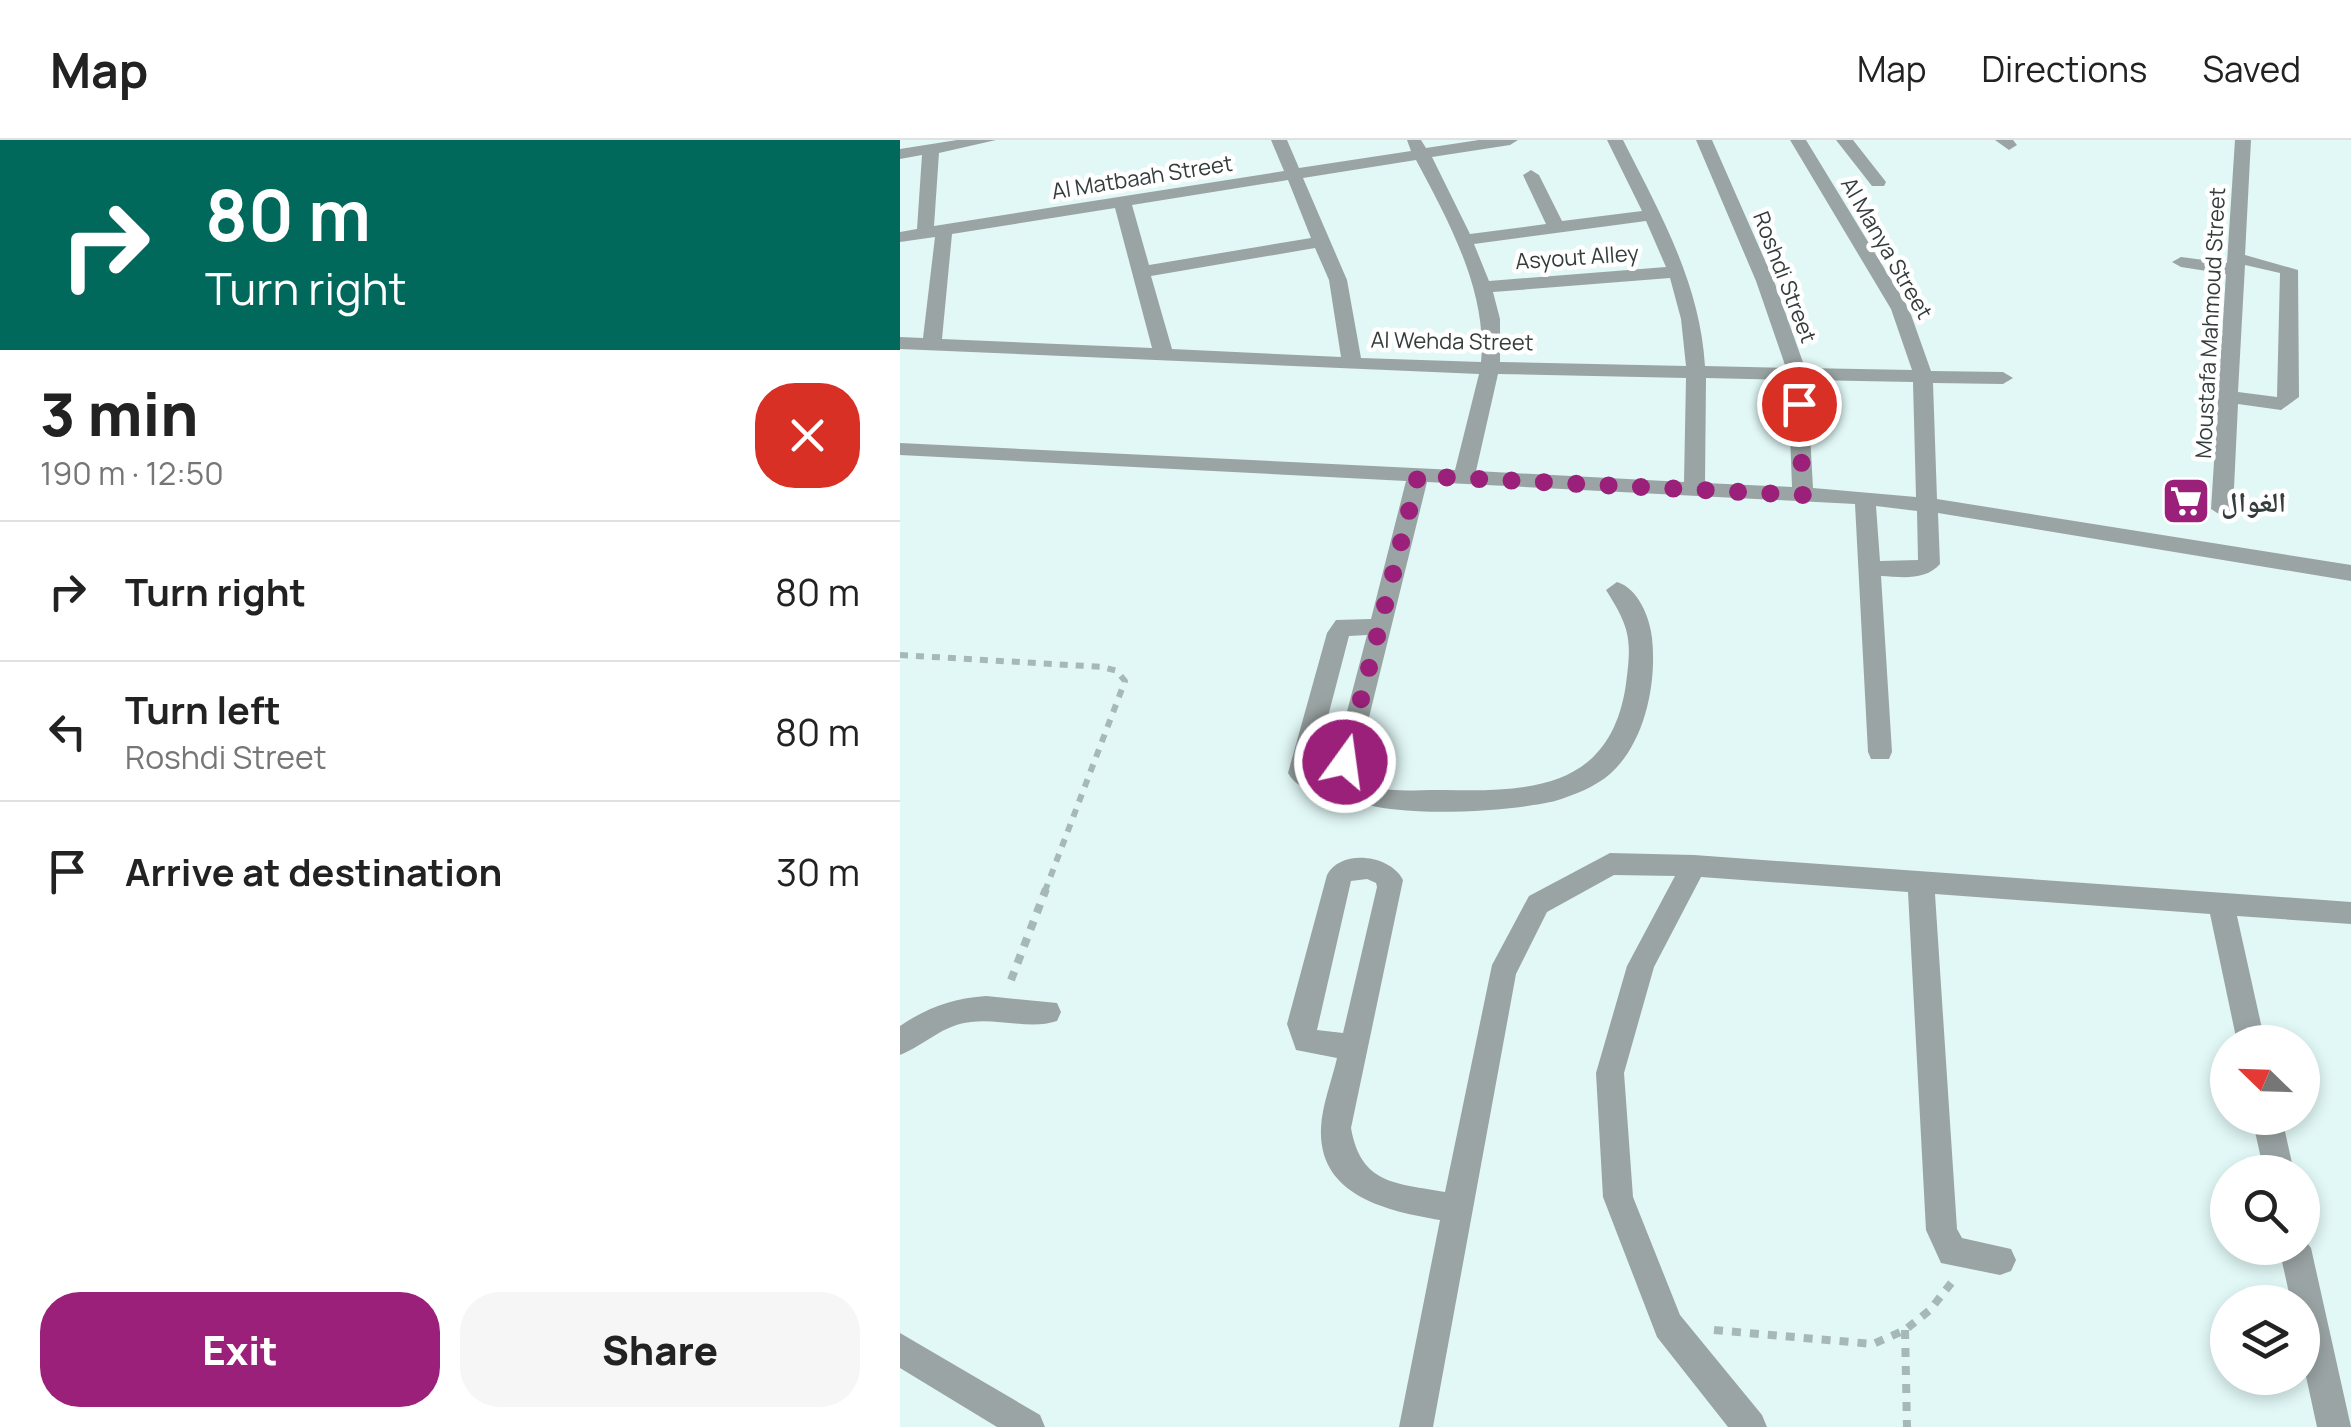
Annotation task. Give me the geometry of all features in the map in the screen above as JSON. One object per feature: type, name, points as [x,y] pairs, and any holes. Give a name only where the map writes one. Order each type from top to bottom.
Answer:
[{"type":"street","points":[[900,154],[988,140]]},
{"type":"street","points":[[1279,140],[1338,280],[1352,364]]},
{"type":"street","name":"Al Matbaah Street","points":[[900,238],[1296,176],[1417,147],[1510,140]]},
{"type":"street","points":[[1615,140],[1676,272],[1690,318],[1696,371],[1694,490]]},
{"type":"street","name":"Roshdi Street","points":[[1704,140],[1765,282],[1797,373],[1803,495]]},
{"type":"street","name":"Al Manya Street","points":[[1798,140],[1900,309],[1924,376],[1930,564],[1914,570],[1870,568]]},
{"type":"street","points":[[1844,140],[1878,182]]},
{"type":"street","name":"Moustafa Mahmoud Street","points":[[2222,509],[2243,140]]},
{"type":"street","points":[[1417,147],[1483,287],[1491,320],[1488,367],[1464,478]]},
{"type":"street","points":[[930,150],[935,232],[932,344]]},
{"type":"street","points":[[1531,175],[1556,227]]},
{"type":"street","points":[[1123,204],[1164,356]]},
{"type":"street","points":[[1461,240],[1651,214]]},
{"type":"street","points":[[1141,272],[1324,241]]},
{"type":"street","points":[[2181,262],[2289,270],[2289,397],[2281,404],[2229,397]]},
{"type":"street","name":"Asyout Alley","points":[[1483,287],[1676,272]]},
{"type":"street","name":"Al Wehda Street","points":[[900,343],[1352,364],[2002,378]]},
{"type":"street","points":[[900,449],[1865,498],[1926,504],[2351,573]]},
{"type":"street","points":[[1418,476],[1345,762],[1345,778],[1360,793],[1372,797],[1489,802],[1528,800],[1565,788],[1596,770],[1619,747],[1632,720],[1644,647],[1638,616],[1617,590]]},
{"type":"street","points":[[1865,498],[1880,752]]},
{"type":"street","points":[[1345,778],[1309,780],[1300,773],[1338,633],[1350,626],[1379,628]]},
{"type":"street","points":[[1416,1427],[1502,972],[1538,904],[1610,864],[1694,866],[2351,913]]},
{"type":"street","points":[[1694,866],[1641,966],[1610,1073],[1618,1197],[1668,1326],[1750,1427]]},
{"type":"street","points":[[1354,1046],[1306,1040],[1301,1024],[1340,875],[1357,868],[1380,870],[1390,880],[1390,887],[1336,1128],[1338,1154],[1352,1178],[1376,1192],[1455,1208]]},
{"type":"street","points":[[1921,882],[1942,1230],[1952,1252],[2000,1260]]},
{"type":"street","points":[[2221,904],[2247,1025]]},
{"type":"street","points":[[900,1042],[934,1018],[954,1010],[1047,1012]]},
{"type":"street","points":[[2300,1265],[2334,1427]]},
{"type":"street","points":[[900,1349],[1028,1427]]},
{"type":"path","points":[[900,655],[1103,666],[1118,671],[1125,681],[999,1009]]},
{"type":"path","points":[[1668,1326],[1873,1344],[1905,1330],[1930,1310],[1950,1285],[1964,1257]]},
{"type":"path","points":[[1905,1330],[1907,1427]]},
{"type":"place","name":"الغوال","points":[[2186,501]]},
{"type":"route","points":[[1345,762],[1418,476],[1803,495],[1799,404]]}]
